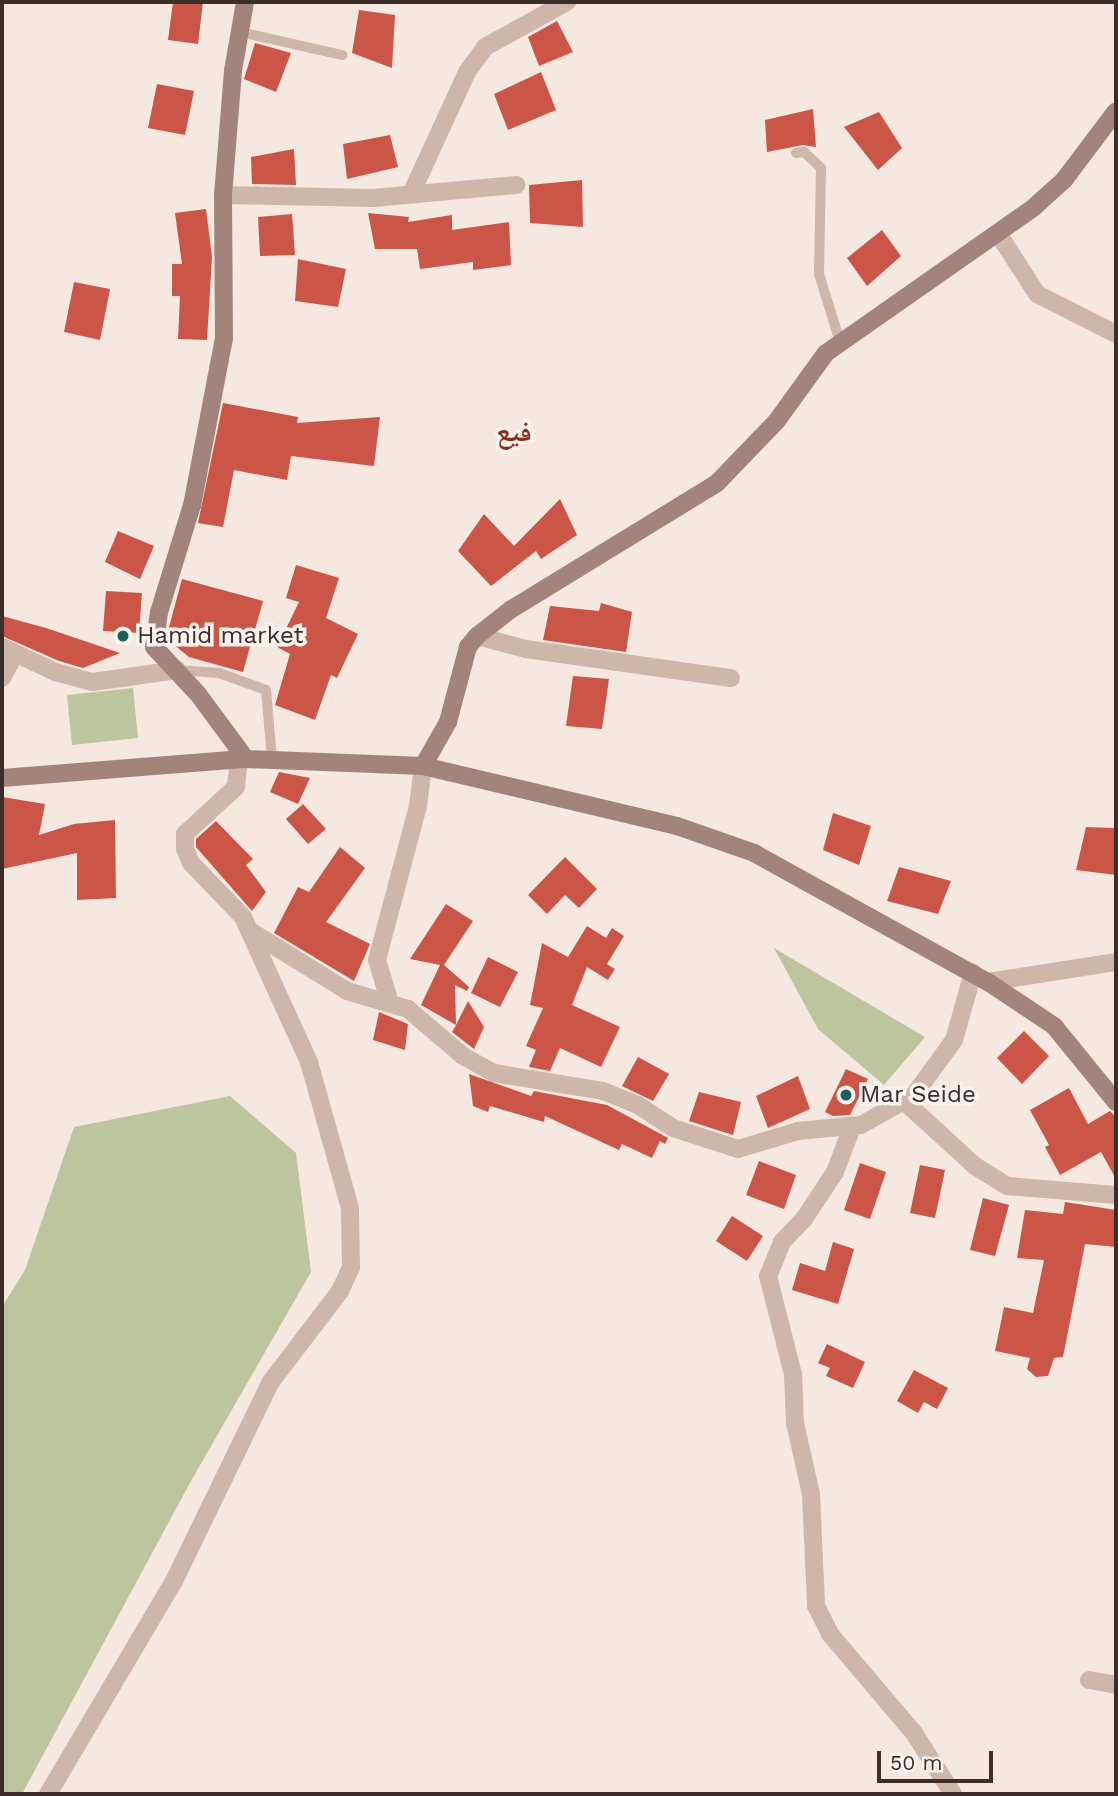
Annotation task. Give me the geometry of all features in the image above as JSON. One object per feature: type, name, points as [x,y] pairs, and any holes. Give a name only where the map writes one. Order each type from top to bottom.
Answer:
[{"type":"street","points":[[48,1794],[174,1581],[270,1383],[340,1291],[351,1267],[350,1208],[309,1062],[243,917],[191,863],[184,842],[194,823],[236,787],[242,759],[177,670],[154,647],[159,612],[192,505],[223,338],[223,195],[245,2]]},
{"type":"street","points":[[411,194],[467,72],[485,47],[567,2]]},
{"type":"street","points":[[390,1003],[377,960],[418,806],[424,766],[448,722],[468,647],[477,636],[510,610],[717,483],[776,422],[812,368],[841,342],[999,235],[1064,180],[1116,111]]},
{"type":"street","points":[[223,195],[411,194],[516,185]]},
{"type":"street","points":[[999,235],[1037,294],[1116,334]]},
{"type":"street","points":[[477,636],[526,649],[731,678]]},
{"type":"street","points":[[2,678],[8,651],[93,682],[177,670]]},
{"type":"street","points":[[2,778],[242,759],[424,766],[723,839],[981,977],[1055,1026],[1116,1102]]},
{"type":"street","points":[[250,931],[347,990],[415,1013],[463,1056],[494,1073],[603,1091],[710,1143],[750,1149],[798,1131],[852,1127],[905,1102],[935,1072],[954,1040],[981,977]]},
{"type":"street","points":[[981,977],[1116,962]]},
{"type":"street","points":[[905,1102],[934,1132],[1007,1186],[1116,1195]]},
{"type":"street","points":[[852,1127],[835,1172],[777,1250],[768,1276],[793,1374],[795,1423],[811,1494],[816,1606],[830,1634],[914,1733],[953,1794]]},
{"type":"street","points":[[1089,1680],[1116,1685]]},
{"type":"lane","points":[[240,32],[342,55]]},
{"type":"lane","points":[[796,153],[804,152],[821,168],[819,274],[841,342]]},
{"type":"lane","points":[[177,670],[219,673],[266,690],[272,759]]},
{"type":"green space","points":[[133,688],[138,738],[72,745],[67,695]]},
{"type":"green space","points":[[774,948],[925,1037],[884,1085],[818,1029]]},
{"type":"green space","points":[[230,1096],[296,1153],[311,1272],[191,1481],[22,1794],[2,1794],[2,1307],[25,1270],[74,1127]]},
{"type":"building","points":[[173,2],[203,2],[198,44],[168,40]]},
{"type":"building","points":[[359,10],[395,15],[392,68],[352,53]]},
{"type":"building","points":[[557,21],[573,52],[539,66],[528,37]]},
{"type":"building","points":[[255,43],[291,53],[276,92],[244,79]]},
{"type":"building","points":[[541,72],[556,110],[508,130],[494,94]]},
{"type":"building","points":[[157,84],[194,91],[185,135],[148,128]]},
{"type":"building","points":[[813,109],[816,147],[803,145],[767,152],[765,120]]},
{"type":"building","points":[[879,112],[902,148],[878,170],[844,127]]},
{"type":"building","points":[[390,135],[398,167],[347,179],[343,144]]},
{"type":"building","points":[[294,149],[296,185],[252,184],[251,157]]},
{"type":"building","points":[[582,180],[583,227],[530,223],[529,185]]},
{"type":"building","points":[[206,209],[212,257],[207,340],[178,339],[180,296],[172,296],[172,264],[182,264],[175,213]]},
{"type":"building","points":[[368,213],[409,217],[408,222],[452,215],[452,230],[509,222],[511,265],[473,270],[473,262],[420,269],[417,249],[375,249]]},
{"type":"building","points":[[292,214],[295,255],[260,256],[258,217]]},
{"type":"building","points":[[882,230],[901,256],[867,286],[847,258]]},
{"type":"building","points":[[298,259],[346,269],[338,307],[295,301]]},
{"type":"building","points":[[74,282],[110,289],[100,340],[64,332]]},
{"type":"building","points":[[223,403],[298,417],[297,423],[380,417],[374,466],[291,456],[287,480],[234,470],[223,527],[198,523]]},
{"type":"building","points":[[560,499],[577,535],[541,559],[536,551],[491,586],[458,551],[484,514],[514,546]]},
{"type":"building","points":[[118,531],[154,546],[140,579],[105,562]]},
{"type":"building","points":[[296,565],[339,578],[326,618],[358,634],[337,678],[331,675],[315,720],[275,705],[290,654],[277,647],[299,602],[286,598]]},
{"type":"building","points":[[182,579],[263,601],[243,672],[189,657],[173,644],[168,631]]},
{"type":"building","points":[[106,591],[142,593],[139,633],[103,631]]},
{"type":"building","points":[[601,603],[632,612],[626,652],[543,640],[550,606],[599,611]]},
{"type":"building","points":[[2,616],[120,653],[83,668],[59,661],[2,636]]},
{"type":"building","points":[[573,676],[609,679],[602,729],[566,726]]},
{"type":"building","points":[[279,772],[310,778],[298,804],[270,792]]},
{"type":"building","points":[[2,797],[45,804],[39,835],[74,824],[115,820],[116,898],[77,900],[77,853],[2,869]]},
{"type":"building","points":[[303,804],[326,829],[308,844],[286,819]]},
{"type":"building","points":[[833,813],[871,826],[859,865],[823,850]]},
{"type":"building","points":[[216,821],[253,859],[246,865],[266,892],[252,911],[196,847],[196,839]]},
{"type":"building","points":[[1086,827],[1116,828],[1116,875],[1076,870]]},
{"type":"building","points":[[340,847],[365,868],[326,922],[370,944],[354,981],[274,933],[298,887],[309,892]]},
{"type":"building","points":[[565,857],[597,889],[579,908],[565,895],[547,914],[528,895]]},
{"type":"building","points":[[899,867],[951,881],[938,914],[887,901]]},
{"type":"building","points":[[446,904],[473,921],[444,965],[469,987],[467,991],[455,985],[456,1025],[421,1005],[440,965],[410,959]]},
{"type":"building","points":[[587,926],[606,938],[612,928],[624,936],[607,964],[615,969],[608,980],[587,967],[572,1005],[620,1027],[601,1067],[560,1048],[550,1071],[529,1067],[536,1050],[526,1046],[543,1008],[530,1005],[542,943],[568,957]]},
{"type":"building","points":[[488,957],[518,972],[500,1007],[471,993]]},
{"type":"building","points":[[468,1001],[484,1027],[474,1049],[452,1032]]},
{"type":"building","points":[[379,1012],[408,1024],[405,1050],[373,1040]]},
{"type":"building","points":[[1024,1031],[1049,1056],[1022,1084],[997,1058]]},
{"type":"building","points":[[638,1057],[669,1074],[653,1101],[622,1086]]},
{"type":"building","name":"Mar Seide","points":[[846,1069],[868,1079],[850,1115],[833,1116],[825,1112]]},
{"type":"building","points":[[469,1074],[531,1096],[534,1091],[607,1105],[668,1138],[665,1144],[660,1141],[652,1158],[622,1144],[619,1150],[545,1116],[544,1122],[490,1106],[488,1112],[473,1106]]},
{"type":"building","points":[[798,1076],[810,1109],[768,1128],[756,1096]]},
{"type":"building","points":[[1069,1088],[1088,1124],[1110,1111],[1116,1117],[1116,1179],[1101,1152],[1060,1175],[1045,1147],[1049,1145],[1030,1110]]},
{"type":"building","points":[[699,1092],[741,1102],[733,1135],[689,1121]]},
{"type":"building","points":[[759,1161],[796,1175],[784,1209],[746,1195]]},
{"type":"building","points":[[860,1163],[886,1172],[870,1219],[844,1210]]},
{"type":"building","points":[[920,1165],[945,1170],[935,1218],[910,1213]]},
{"type":"building","points":[[983,1198],[1009,1205],[995,1256],[970,1250]]},
{"type":"building","points":[[1065,1202],[1116,1210],[1116,1247],[1085,1244],[1063,1357],[1054,1358],[1048,1376],[1036,1377],[1027,1369],[1030,1358],[995,1351],[1004,1307],[1033,1313],[1044,1260],[1017,1258],[1025,1210],[1063,1214]]},
{"type":"building","points":[[732,1216],[763,1236],[747,1261],[716,1241]]},
{"type":"building","points":[[833,1242],[854,1249],[838,1304],[792,1290],[800,1263],[825,1271]]},
{"type":"building","points":[[827,1344],[865,1362],[853,1388],[826,1376],[830,1368],[818,1363]]},
{"type":"building","points":[[914,1370],[948,1388],[937,1409],[924,1402],[918,1413],[897,1401]]},
{"type":"place","name":"Hamid market","points":[[123,636]]},
{"type":"place","name":"Mar Seide","points":[[846,1095]]},
{"type":"district","name":"فيع","points":[[514,432]]}]
